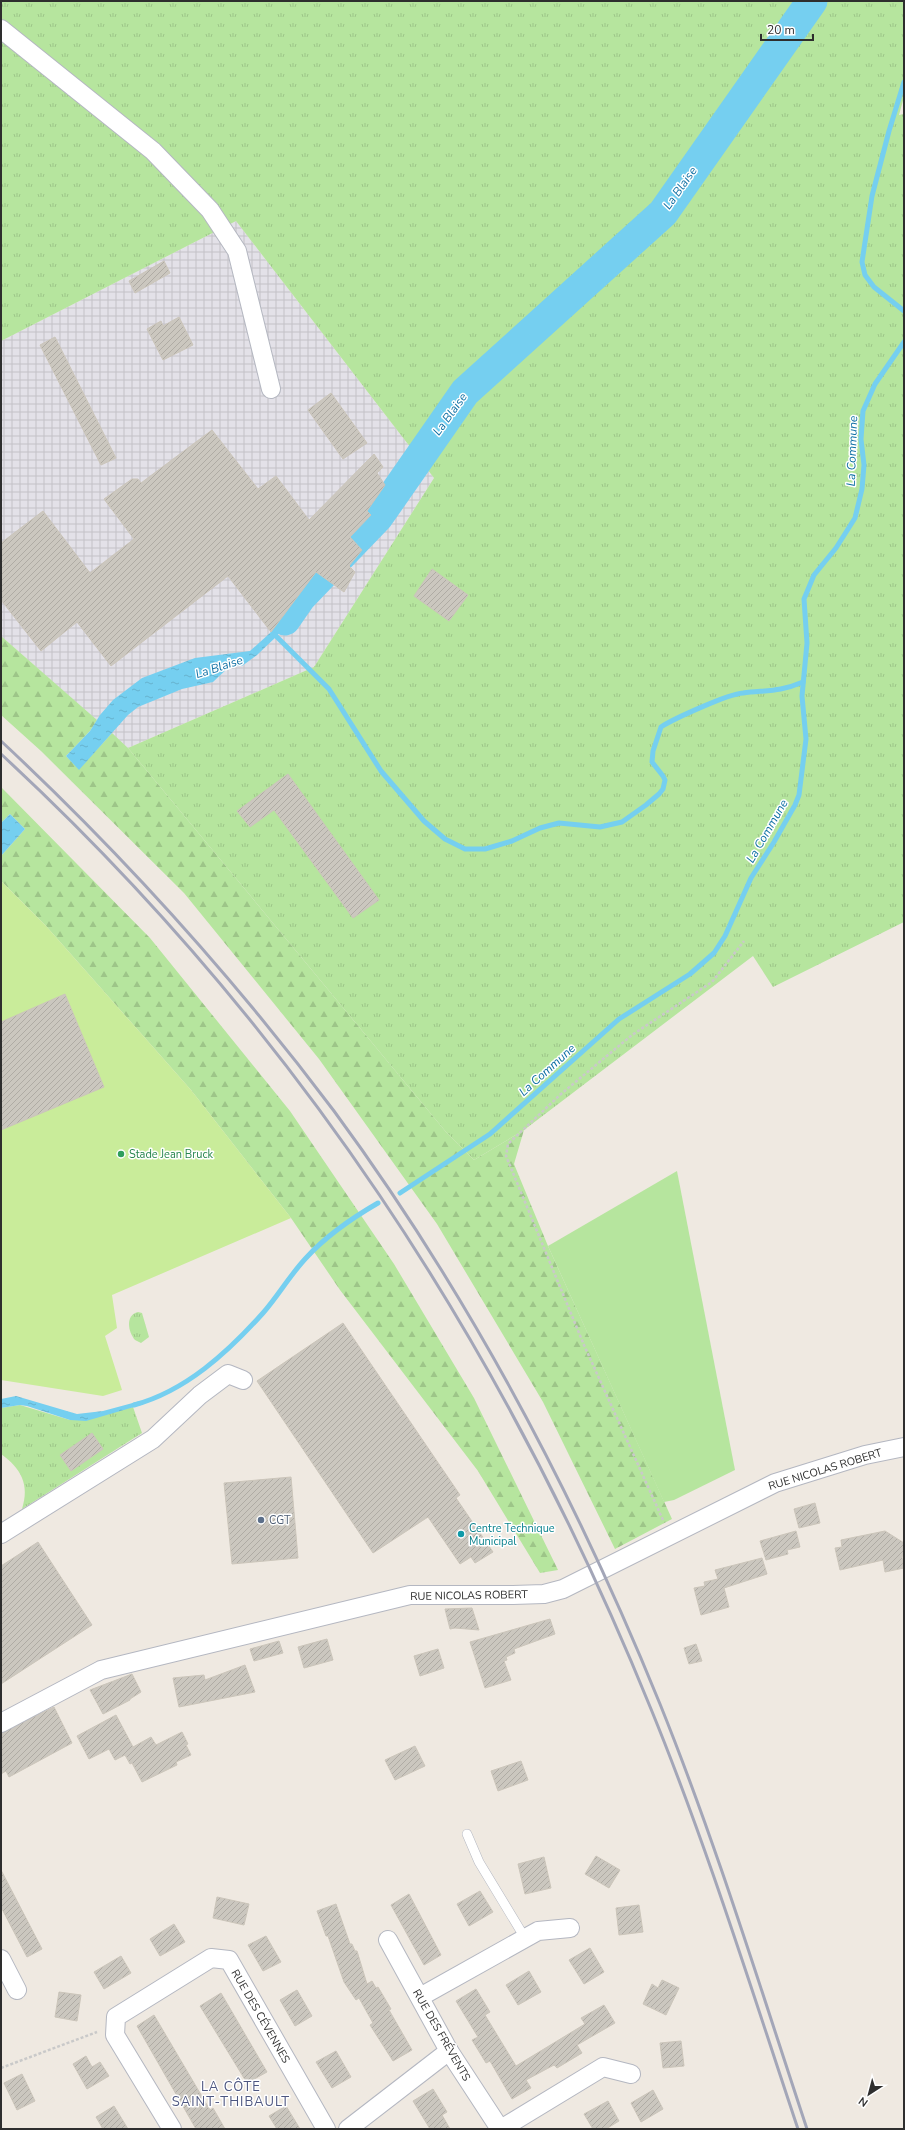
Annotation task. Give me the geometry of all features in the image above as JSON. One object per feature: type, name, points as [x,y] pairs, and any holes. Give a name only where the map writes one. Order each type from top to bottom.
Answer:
[{"type":"street","points":[[1,29],[152,151],[210,210],[237,250],[271,389]]},
{"type":"street","points":[[1,1534],[153,1439],[200,1395],[228,1374],[243,1380]]},
{"type":"street","name":"RUE NICOLAS ROBERT","points":[[1,1723],[101,1670],[410,1595],[513,1595],[544,1594],[556,1591],[624,1560],[670,1535],[775,1483],[865,1455],[904,1447]]},
{"type":"street","points":[[420,1997],[538,1931],[570,1928]]},
{"type":"street","name":"RUE DES FRÉVENTS","points":[[388,1940],[449,2051],[500,2129]]},
{"type":"street","name":"RUE DES CÉVENNES","points":[[115,2035],[116,2017],[211,1958],[229,1960],[326,2129]]},
{"type":"street","points":[[1,1959],[17,1990]]},
{"type":"street","points":[[115,2035],[172,2129]]},
{"type":"street","points":[[348,2129],[449,2051]]},
{"type":"street","points":[[500,2129],[603,2067],[631,2074]]},
{"type":"lane","points":[[467,1834],[479,1862],[525,1938]]},
{"type":"path","points":[[670,1535],[581,1337],[506,1156],[508,1144],[561,1094],[632,1035],[712,982],[744,941]]},
{"type":"path","points":[[1,2068],[100,2031],[115,2035]]},
{"type":"shaded area","points":[[236,221],[434,478],[314,667],[128,748],[1,636],[1,341]]},
{"type":"green space","points":[[1,1],[904,1],[904,97],[899,115],[904,114],[904,922],[773,987],[753,956],[524,1130],[474,1160],[446,1132],[128,748],[314,667],[434,478],[236,221],[1,341]]},
{"type":"green space","points":[[1,636],[97,720],[90,731],[66,756],[79,769],[112,733],[128,748],[446,1132],[474,1160],[524,1130],[514,1164],[548,1246],[672,1519],[615,1549],[543,1402],[437,1224],[319,1059],[184,893],[41,751],[1,715]]},
{"type":"green space","points":[[1,787],[150,938],[290,1111],[394,1264],[474,1398],[558,1570],[540,1573],[478,1471],[340,1290],[291,1218],[191,1090],[46,926],[1,881],[1,856],[25,829],[10,814],[1,823]]},
{"type":"green space","name":"Stade Jean Bruck","points":[[1,881],[46,926],[191,1090],[291,1218],[112,1295],[117,1328],[105,1336],[122,1390],[103,1396],[1,1380]]},
{"type":"green space","points":[[677,1171],[735,1470],[674,1500],[664,1502],[548,1246]]},
{"type":"green space","points":[[138,1312],[142,1313],[149,1337],[141,1343],[135,1340],[129,1328],[129,1320]]},
{"type":"green space","points":[[20,1405],[70,1420],[133,1407],[142,1433],[22,1509],[25,1492],[22,1478],[14,1465],[1,1454],[1,1408]]},
{"type":"water","points":[[310,580],[312,588],[277,636],[257,655],[242,666],[230,666],[213,682],[182,689],[138,707],[128,715],[79,770],[66,756],[90,731],[100,715],[113,700],[142,678],[195,658],[250,651],[270,633]]},
{"type":"water","points":[[10,814],[25,829],[1,856],[1,823]]},
{"type":"water","points":[[16,1396],[77,1414],[103,1411],[140,1401],[141,1405],[86,1421],[70,1420],[27,1406],[20,1405],[1,1408],[1,1399]]},
{"type":"building","points":[[164,261],[170,273],[135,293],[129,281]]},
{"type":"building","points":[[179,317],[193,345],[163,360],[147,329],[161,321],[163,326]]},
{"type":"building","points":[[55,337],[116,458],[101,465],[40,345]]},
{"type":"building","points":[[331,393],[367,443],[343,459],[308,410]]},
{"type":"building","points":[[212,430],[258,489],[276,476],[309,520],[374,454],[383,467],[377,473],[385,485],[367,511],[371,515],[350,537],[362,550],[349,566],[355,572],[344,592],[316,572],[271,632],[228,576],[111,666],[77,622],[41,651],[1,600],[1,543],[43,511],[90,573],[134,539],[104,499],[132,479],[138,479],[141,483]]},
{"type":"building","points":[[432,569],[468,595],[449,621],[414,596]]},
{"type":"building","points":[[288,774],[379,900],[353,918],[274,810],[250,827],[237,811]]},
{"type":"building","points":[[65,994],[104,1087],[1,1130],[1,1022]]},
{"type":"building","points":[[343,1323],[460,1495],[456,1498],[493,1552],[475,1563],[471,1557],[460,1564],[428,1517],[373,1553],[257,1381]]},
{"type":"building","points":[[92,1433],[103,1449],[71,1471],[60,1455]]},
{"type":"building","name":"CGT","points":[[291,1477],[298,1558],[232,1564],[224,1483]]},
{"type":"building","points":[[815,1503],[820,1523],[799,1528],[794,1509]]},
{"type":"building","points":[[796,1531],[800,1547],[787,1550],[788,1554],[766,1560],[760,1541]]},
{"type":"building","points":[[885,1531],[904,1543],[904,1553],[902,1557],[904,1568],[885,1572],[883,1560],[840,1570],[835,1548],[842,1547],[841,1540]]},
{"type":"building","points":[[38,1542],[92,1625],[1,1684],[1,1566]]},
{"type":"building","points":[[762,1558],[767,1574],[724,1588],[729,1607],[701,1615],[694,1588],[705,1586],[704,1582],[718,1579],[715,1570]]},
{"type":"building","points":[[472,1608],[479,1630],[450,1629],[445,1609]]},
{"type":"building","points":[[550,1619],[555,1634],[514,1649],[515,1653],[506,1657],[507,1660],[504,1661],[511,1680],[485,1688],[470,1642]]},
{"type":"building","points":[[327,1639],[333,1660],[304,1668],[298,1647]]},
{"type":"building","points":[[279,1641],[283,1653],[254,1661],[250,1649]]},
{"type":"building","points":[[696,1644],[702,1661],[689,1664],[684,1648]]},
{"type":"building","points":[[438,1649],[444,1668],[420,1676],[414,1656]]},
{"type":"building","points":[[245,1665],[255,1692],[179,1707],[173,1678],[204,1675],[205,1680]]},
{"type":"building","points":[[132,1674],[141,1692],[130,1700],[103,1714],[90,1690]]},
{"type":"building","points":[[54,1707],[72,1743],[9,1777],[6,1771],[1,1774],[1,1733]]},
{"type":"building","points":[[116,1715],[133,1747],[151,1737],[156,1745],[182,1732],[188,1744],[186,1745],[191,1755],[176,1762],[177,1765],[142,1782],[132,1763],[130,1764],[125,1755],[115,1760],[109,1749],[89,1759],[77,1736]]},
{"type":"building","points":[[415,1746],[425,1766],[395,1780],[385,1760]]},
{"type":"building","points":[[521,1761],[528,1780],[498,1791],[491,1771]]},
{"type":"building","points":[[596,1856],[620,1870],[609,1888],[585,1874]]},
{"type":"building","points":[[544,1857],[551,1888],[525,1894],[518,1864]]},
{"type":"building","points":[[1,1870],[42,1949],[27,1957],[1,1907]]},
{"type":"building","points":[[480,1891],[493,1912],[469,1926],[457,1904]]},
{"type":"building","points":[[409,1894],[441,1955],[424,1965],[391,1905]]},
{"type":"building","points":[[217,1897],[249,1904],[244,1925],[213,1918]]},
{"type":"building","points":[[336,1904],[350,1944],[352,1944],[355,1951],[357,1951],[367,1984],[372,1981],[376,1988],[378,1987],[391,2009],[389,2010],[412,2050],[393,2061],[370,2025],[373,2023],[359,1998],[356,2000],[344,1982],[328,1936],[326,1936],[317,1911]]},
{"type":"building","points":[[639,1905],[643,1932],[619,1935],[616,1908]]},
{"type":"building","points":[[174,1924],[185,1942],[160,1956],[150,1939]]},
{"type":"building","points":[[266,1936],[281,1962],[263,1971],[248,1945]]},
{"type":"building","points":[[590,1948],[604,1972],[584,1984],[569,1960]]},
{"type":"building","points":[[121,1956],[131,1973],[104,1989],[94,1972]]},
{"type":"building","points":[[529,1971],[541,1992],[518,2005],[506,1985]]},
{"type":"building","points":[[662,1980],[679,1988],[666,2015],[643,2004],[652,1984],[658,1988]]},
{"type":"building","points":[[476,1989],[490,2012],[485,2015],[516,2066],[585,2024],[581,2018],[604,2005],[615,2023],[577,2045],[582,2053],[557,2068],[554,2065],[526,2080],[531,2088],[512,2099],[490,2061],[486,2063],[472,2040],[478,2037],[456,2001]]},
{"type":"building","points":[[297,1990],[312,2016],[295,2026],[280,2000]]},
{"type":"building","points":[[59,1992],[81,1995],[77,2021],[55,2017]]},
{"type":"building","points":[[221,1993],[267,2072],[247,2083],[200,2006]]},
{"type":"building","points":[[154,2015],[210,2110],[213,2108],[225,2129],[196,2129],[137,2026]]},
{"type":"building","points":[[681,2041],[684,2066],[663,2068],[660,2043]]},
{"type":"building","points":[[336,2051],[351,2077],[332,2088],[316,2062]]},
{"type":"building","points":[[86,2056],[92,2067],[100,2062],[109,2076],[87,2089],[73,2064]]},
{"type":"building","points":[[22,2074],[35,2101],[17,2110],[4,2083]]},
{"type":"building","points":[[433,2089],[447,2112],[442,2115],[450,2129],[430,2129],[413,2101]]},
{"type":"building","points":[[653,2090],[663,2109],[641,2122],[631,2103]]},
{"type":"building","points":[[608,2101],[619,2121],[606,2129],[593,2129],[584,2114]]},
{"type":"building","points":[[114,2106],[128,2129],[103,2129],[96,2117]]},
{"type":"building","points":[[286,2106],[300,2129],[277,2129],[269,2116]]},
{"type":"waterway","name":"La Blaise","points":[[285,620],[301,597],[378,517],[465,392],[663,213],[812,1]]},
{"type":"waterway","name":"La Commune","points":[[904,82],[872,196],[862,262],[865,275],[874,287],[904,311]]},
{"type":"waterway","name":"La Commune","points":[[400,1193],[490,1134],[619,1019],[690,974],[714,953],[725,936],[751,878],[774,842],[799,795],[806,739],[802,696],[807,643],[804,599],[814,575],[836,548],[855,518],[862,489],[864,465],[861,439],[863,411],[875,384],[904,342]]},
{"type":"waterway","points":[[275,635],[329,689],[381,771],[424,821],[445,839],[465,849],[485,849],[512,841],[540,828],[559,823],[600,827],[622,822],[646,805],[663,789],[665,780],[652,762],[653,751],[661,727],[688,713],[736,694],[780,689],[803,682]]},
{"type":"waterway","points":[[134,1405],[153,1399],[171,1390],[188,1380],[221,1356],[250,1328],[274,1300],[295,1271],[322,1242],[340,1228],[378,1203]]},
{"type":"railway","points":[[1,741],[46,784],[133,873],[217,965],[257,1013],[334,1111],[383,1180],[430,1251],[474,1324],[555,1473],[592,1549],[660,1704],[719,1862],[807,2129]]},
{"type":"railway","points":[[1,754],[106,857],[204,965],[295,1078],[379,1195],[457,1316],[528,1443],[592,1574],[651,1709],[710,1865],[798,2129]]},
{"type":"place","name":"Stade Jean Bruck","points":[[121,1154]]},
{"type":"place","name":"CGT","points":[[261,1520]]},
{"type":"place","name":"Centre Technique Municipal","points":[[461,1534]]},
{"type":"district","name":"LA CÔTE SAINT-THIBAULT","points":[[231,2094]]}]
